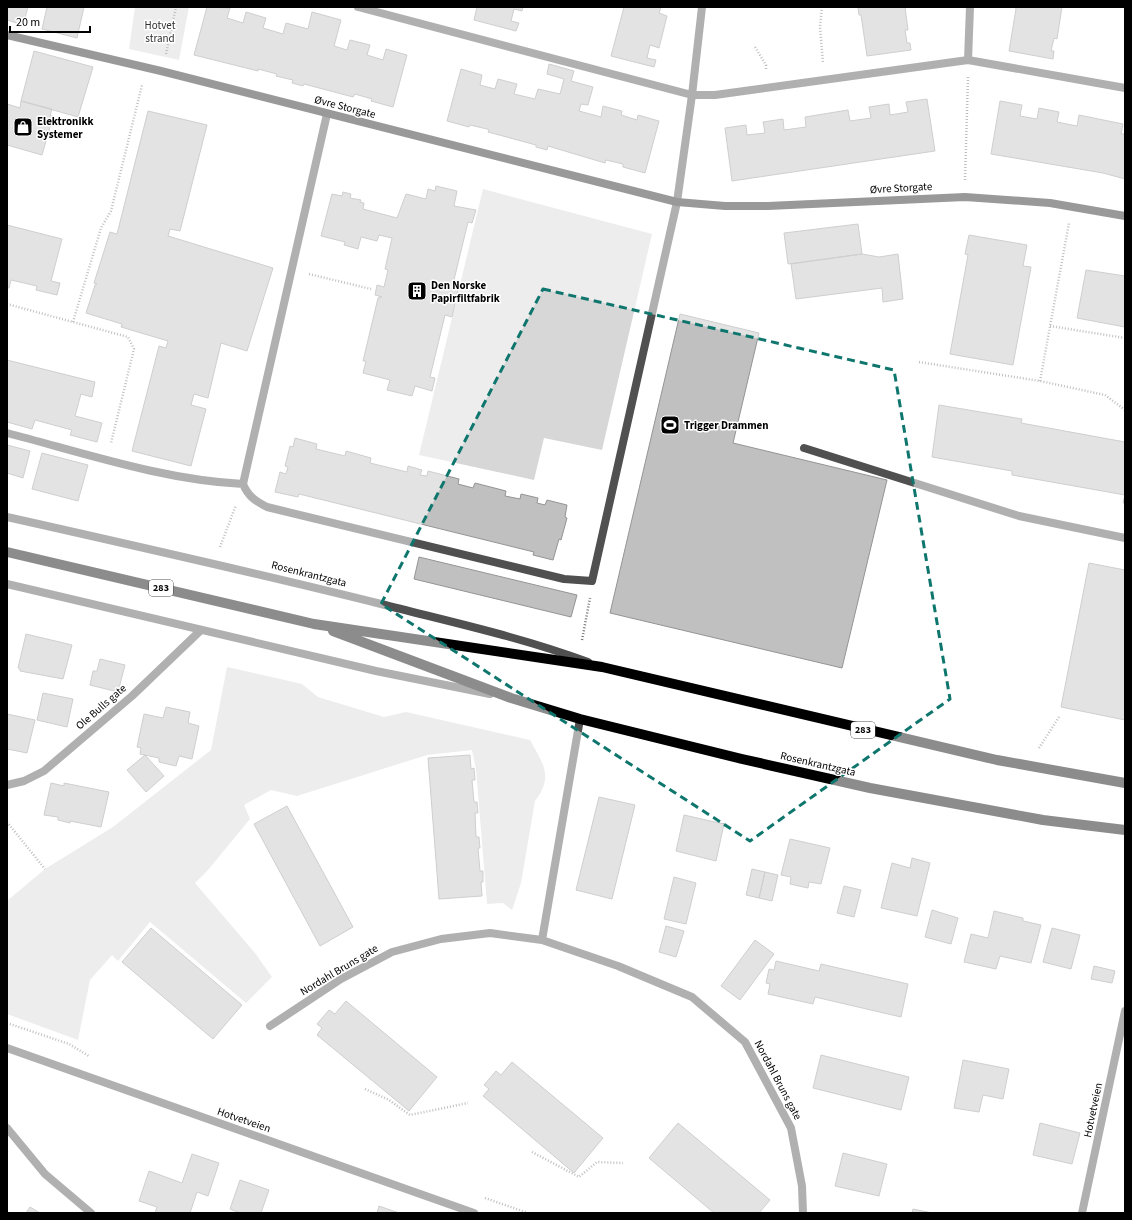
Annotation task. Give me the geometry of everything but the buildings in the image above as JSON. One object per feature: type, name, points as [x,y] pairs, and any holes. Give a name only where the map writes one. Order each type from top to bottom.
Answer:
[{"type":"main road","name":"Øvre Storgate","points":[[7,35],[146,68],[677,202],[725,206],[768,206],[965,196],[1050,204],[1125,216]]},
{"type":"main road","name":"Rosenkrantzgata","points":[[7,552],[314,624],[602,667],[997,760],[1125,782]]},
{"type":"main road","name":"Rosenkrantzgata","points":[[314,624],[511,698],[580,719],[742,760],[870,788],[1043,820],[1125,830]]},
{"type":"street","points":[[358,7],[692,95],[715,95],[968,60],[1125,88]]},
{"type":"street","points":[[327,114],[244,484],[251,497],[267,507],[564,579],[592,581],[677,202],[692,95],[702,7]]},
{"type":"street","points":[[968,60],[970,7]]},
{"type":"street","points":[[7,433],[108,459],[211,482],[244,484]]},
{"type":"street","points":[[804,448],[1019,516],[1125,538]]},
{"type":"street","name":"Rosenkrantzgata","points":[[7,517],[214,564],[490,632],[561,652],[602,667]]},
{"type":"street","name":"Rosenkrantzgata","points":[[7,584],[376,671],[511,698]]},
{"type":"street","name":"Ole Bulls gate","points":[[7,785],[24,781],[44,771],[132,696],[201,630]]},
{"type":"street","points":[[542,940],[580,719]]},
{"type":"street","name":"Nordahl Bruns gate","points":[[270,1026],[341,979],[392,952],[441,939],[490,933],[542,940],[618,966],[692,997],[746,1042],[791,1128],[802,1186],[803,1213]]},
{"type":"street","name":"Hotvetveien","points":[[1082,1213],[1125,1011]]},
{"type":"street","name":"Hotvetveien","points":[[7,1048],[474,1213]]},
{"type":"street","points":[[7,1128],[45,1174],[91,1213]]},
{"type":"path","points":[[161,72],[176,7]]},
{"type":"path","points":[[822,7],[820,27],[824,79]]},
{"type":"path","points":[[755,47],[766,65],[766,87]]},
{"type":"path","points":[[965,196],[968,60]]},
{"type":"path","points":[[73,322],[101,228],[111,211],[146,68]]},
{"type":"path","points":[[1040,382],[1066,239]]},
{"type":"path","points":[[292,270],[371,289]]},
{"type":"path","points":[[7,304],[128,337],[134,350],[108,459]]},
{"type":"path","points":[[1050,326],[1125,338]]},
{"type":"path","points":[[919,362],[1040,382],[1105,395],[1125,410]]},
{"type":"path","points":[[214,564],[244,484]]},
{"type":"path","points":[[582,640],[588,611]]},
{"type":"path","points":[[1038,748],[1059,717]]},
{"type":"path","points":[[7,822],[45,869]]},
{"type":"path","points":[[365,1089],[389,1100],[410,1114],[468,1103]]},
{"type":"path","points":[[532,1152],[578,1177],[597,1162],[623,1163]]},
{"type":"highlighted area","points":[[543,289],[894,370],[950,699],[750,841],[381,604]]},
{"type":"green space","name":"Hotvet strand","points":[[135,7],[189,7],[179,60],[129,49]]},
{"type":"green space","points":[[483,189],[652,234],[602,450],[544,438],[534,480],[419,455]]},
{"type":"green space","points":[[227,667],[302,684],[318,697],[384,717],[406,712],[530,740],[542,763],[545,777],[541,792],[535,801],[521,883],[512,910],[503,903],[487,904],[476,769],[472,750],[427,755],[297,796],[271,790],[244,805],[250,819],[208,870],[195,883],[255,953],[272,977],[246,1003],[150,922],[118,961],[112,955],[90,980],[78,1040],[7,1014],[7,901],[45,869],[113,827],[211,750]]},
{"type":"place","name":"Elektronikk Systemer","points":[[23,127]]},
{"type":"place","name":"Den Norske Papirfiltfabrik","points":[[417,291]]},
{"type":"place","name":"Trigger Drammen","points":[[670,425]]}]
